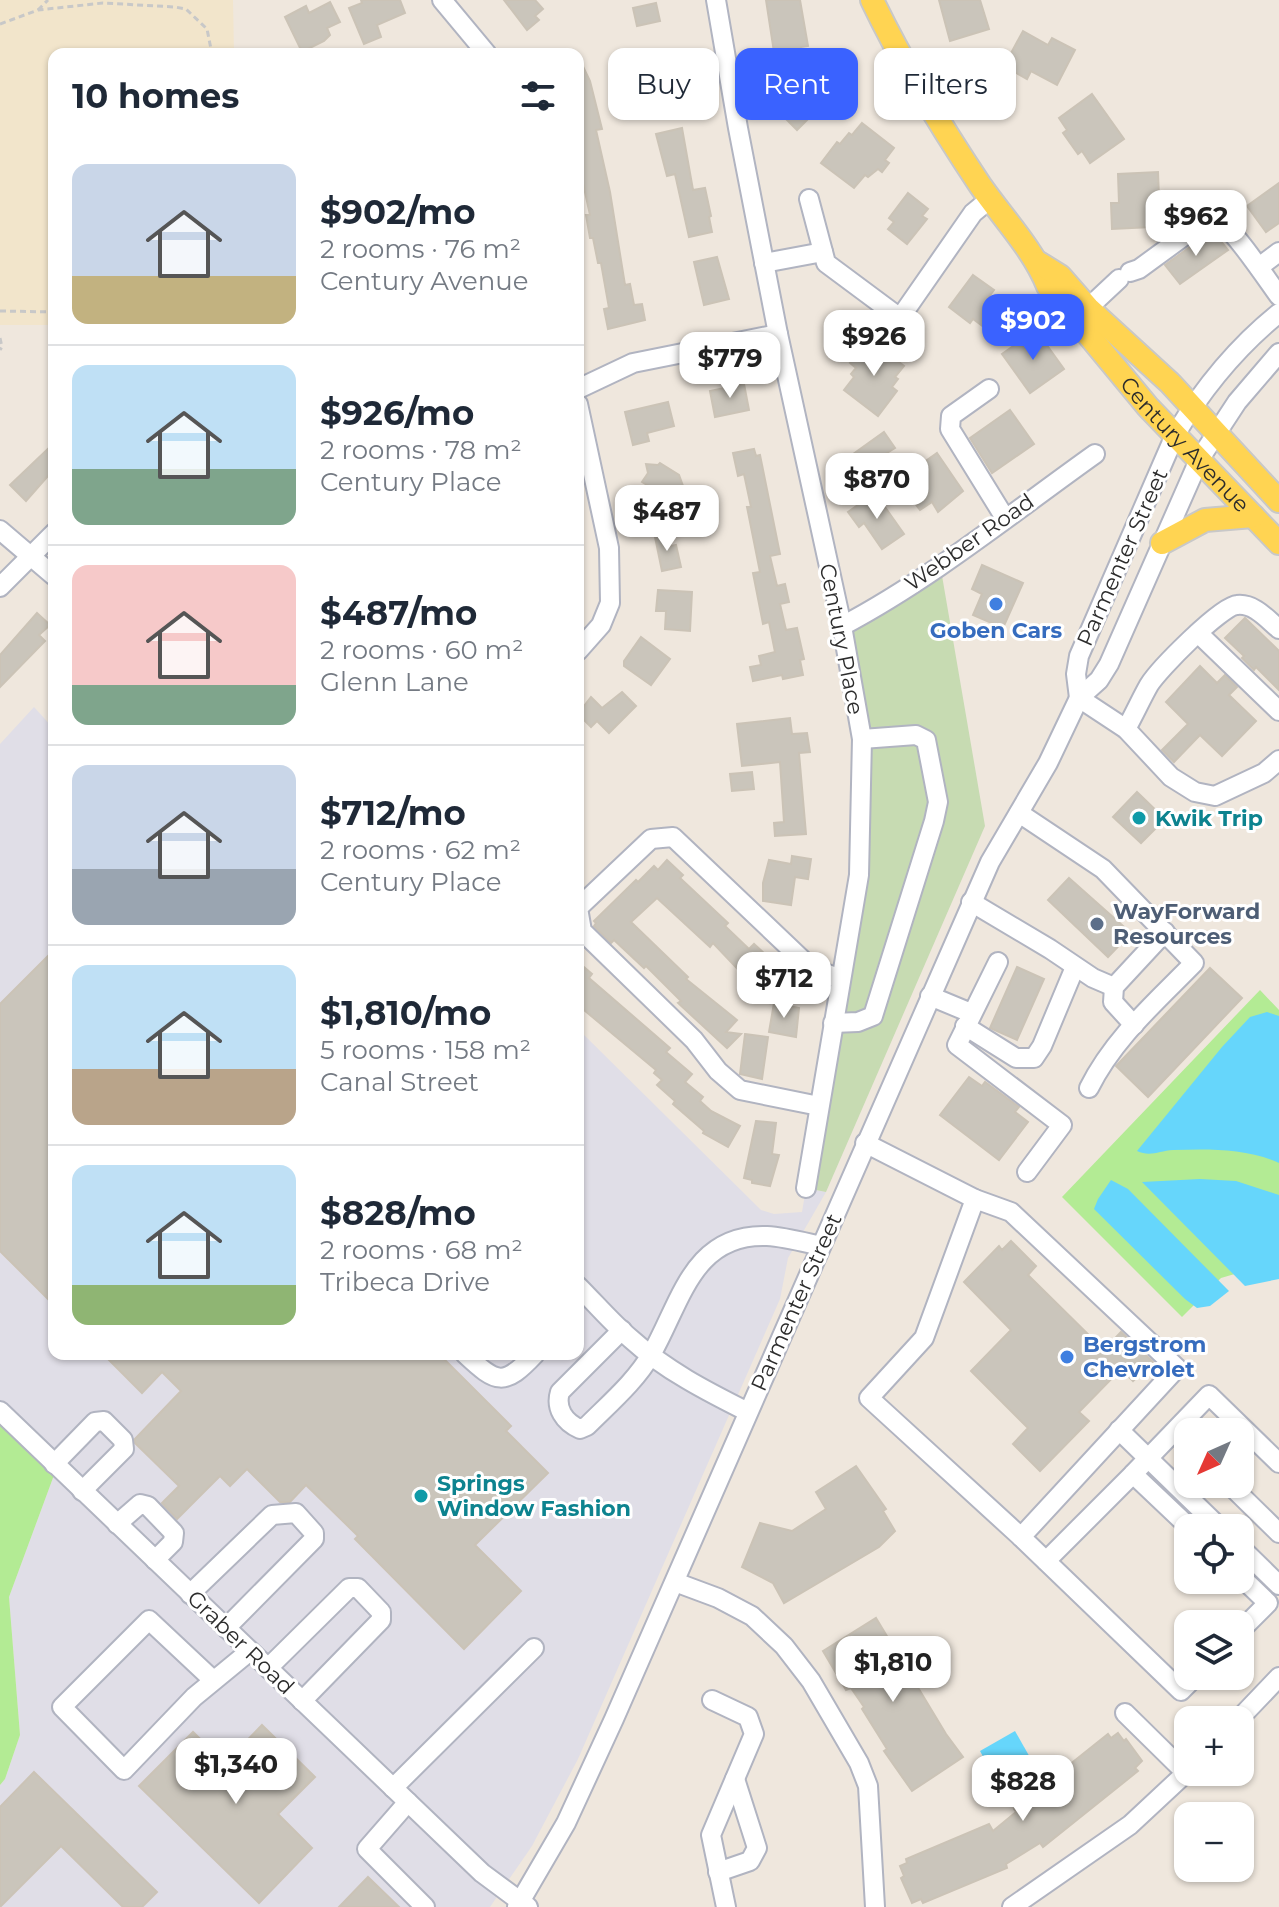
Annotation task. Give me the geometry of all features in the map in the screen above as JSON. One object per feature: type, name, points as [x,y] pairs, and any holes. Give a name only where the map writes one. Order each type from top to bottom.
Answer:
[{"type":"main road","name":"Century Avenue","points":[[872,0],[935,116],[990,199],[1039,263],[1048,286],[1148,407],[1279,543]]},
{"type":"main road","name":"Century Avenue","points":[[1039,263],[1060,276],[1088,308],[1192,406],[1279,501]]},
{"type":"main road","points":[[1162,543],[1205,520],[1253,516]]},
{"type":"street","points":[[442,0],[480,48]]},
{"type":"street","name":"Century Place","points":[[716,0],[778,334],[842,626],[862,739],[859,875],[806,1188]]},
{"type":"street","points":[[809,199],[826,263],[900,318],[973,213],[990,199]]},
{"type":"street","points":[[1088,308],[1124,276],[1210,220],[1223,224],[1276,286]]},
{"type":"street","points":[[764,263],[823,252]]},
{"type":"street","points":[[1259,267],[1279,252]]},
{"type":"street","name":"Parmenter Street","points":[[1079,698],[1076,674],[1079,656],[1175,435],[1192,406],[1220,372],[1279,313]]},
{"type":"street","points":[[584,386],[633,363],[778,334]]},
{"type":"street","name":"Parmenter Street","points":[[522,1905],[575,1805],[990,862],[1048,763],[1079,698],[1099,680],[1109,664],[1199,460],[1216,432],[1279,353]]},
{"type":"street","points":[[989,389],[951,416],[950,429],[1005,518]]},
{"type":"street","points":[[584,433],[606,538],[610,603],[601,625],[584,644]]},
{"type":"street","name":"Webber Road","points":[[842,626],[940,564],[1095,454]]},
{"type":"street","points":[[0,530],[48,571]]},
{"type":"street","points":[[0,587],[48,539]]},
{"type":"street","points":[[1126,729],[1150,683],[1226,608],[1238,604],[1259,611],[1279,629]]},
{"type":"street","points":[[1198,633],[1279,711]]},
{"type":"street","points":[[1079,698],[1126,729],[1171,777],[1195,792],[1215,796],[1264,773],[1279,760]]},
{"type":"street","points":[[833,1023],[858,1022],[873,1016],[938,802],[926,740],[916,735],[862,739]]},
{"type":"street","points":[[1019,813],[1103,869],[1194,963],[1102,1062],[1089,1088]]},
{"type":"street","points":[[584,902],[651,839],[673,837],[811,968],[841,979]]},
{"type":"street","points":[[971,902],[1075,967],[1114,987]]},
{"type":"street","points":[[1134,1025],[1113,1002],[1114,987],[1165,932]]},
{"type":"street","points":[[584,933],[694,1040],[718,1071],[740,1090],[819,1106]]},
{"type":"street","points":[[998,962],[957,1045],[1062,1125],[1027,1172]]},
{"type":"street","points":[[930,996],[968,1020],[1016,1058],[1034,1058],[1075,967]]},
{"type":"street","points":[[865,1143],[975,1199],[1011,1212],[1177,1368],[1021,1537]]},
{"type":"street","points":[[975,1199],[924,1338],[869,1398],[1021,1537],[1174,1684]]},
{"type":"street","points":[[622,1330],[560,1392],[557,1402],[561,1413],[574,1427],[580,1429],[587,1426],[635,1377],[651,1354],[694,1270],[706,1255],[723,1244],[750,1237],[763,1236],[821,1246]]},
{"type":"street","points":[[584,1299],[682,1377],[748,1412]]},
{"type":"street","points":[[472,1360],[489,1376],[498,1379],[509,1378],[529,1360]]},
{"type":"street","points":[[1187,1418],[1209,1395],[1233,1418]]},
{"type":"street","name":"Graber Road","points":[[0,1411],[482,1873],[522,1905]]},
{"type":"street","points":[[54,1464],[95,1422],[104,1421],[123,1440],[124,1449],[82,1491]]},
{"type":"street","points":[[1119,1430],[1206,1514]]},
{"type":"street","points":[[1046,1561],[1174,1431]]},
{"type":"street","points":[[1254,1439],[1279,1463]]},
{"type":"street","points":[[1133,1474],[1175,1514]]},
{"type":"street","points":[[1243,1498],[1279,1533]]},
{"type":"street","points":[[117,1524],[140,1504],[148,1506],[174,1533],[173,1542],[155,1560]]},
{"type":"street","points":[[190,1594],[272,1515],[296,1513],[314,1533],[314,1539],[226,1628]]},
{"type":"street","points":[[1254,1561],[1279,1585]]},
{"type":"street","points":[[675,1582],[718,1598],[752,1616],[784,1646],[811,1681],[859,1763],[868,1786],[875,1907]]},
{"type":"street","points":[[268,1668],[349,1588],[358,1588],[381,1612],[381,1620],[302,1701]]},
{"type":"street","points":[[1254,1590],[1268,1603],[1254,1617]]},
{"type":"street","points":[[213,1680],[149,1620],[62,1707],[124,1770],[194,1697],[250,1651]]},
{"type":"street","points":[[393,1788],[534,1648]]},
{"type":"street","points":[[1251,1706],[1279,1677]]},
{"type":"street","points":[[712,1700],[748,1717],[754,1734],[711,1835],[726,1907]]},
{"type":"street","points":[[1125,1713],[1174,1760]]},
{"type":"street","points":[[718,1872],[750,1861],[757,1848],[735,1779]]},
{"type":"street","points":[[1012,1907],[1130,1825],[1174,1784]]},
{"type":"street","points":[[408,1802],[367,1849],[425,1907]]},
{"type":"path","points":[[38,10],[48,0]]},
{"type":"path","points":[[0,24],[38,10],[103,3],[186,9],[207,29],[211,48]]},
{"type":"path","points":[[0,311],[48,312]]},
{"type":"path","points":[[0,338],[0,350]]},
{"type":"shaded area","points":[[0,0],[233,0],[234,48],[48,48],[48,325],[0,325]]},
{"type":"shaded area","points":[[34,707],[48,722],[48,1360],[584,1360],[584,1035],[761,1210],[774,1214],[802,1212],[806,1188],[826,1192],[788,1258],[780,1299],[578,1759],[532,1846],[490,1907],[0,1907],[0,1785],[5,1779],[20,1735],[9,1597],[57,1467],[0,1411],[0,744]]},
{"type":"green space","points":[[940,564],[985,826],[826,1192],[806,1188],[861,806],[842,626]]},
{"type":"green space","points":[[1260,990],[1279,1010],[1279,1261],[1221,1278],[1182,1317],[1062,1197]]},
{"type":"green space","points":[[0,1411],[57,1467],[9,1597],[20,1735],[5,1779],[0,1785]]},
{"type":"water","points":[[1267,1012],[1279,1016],[1279,1163],[1253,1154],[1227,1150],[1173,1150],[1150,1154],[1137,1151],[1250,1017]]},
{"type":"water","points":[[1111,1180],[1128,1189],[1229,1291],[1210,1306],[1197,1308],[1185,1299],[1094,1209]]},
{"type":"water","points":[[1236,1181],[1279,1195],[1279,1279],[1245,1286],[1142,1182]]},
{"type":"water","points":[[1015,1731],[1040,1775],[1004,1795],[980,1751]]},
{"type":"building","points":[[361,0],[400,0],[405,13],[377,25],[381,37],[364,44],[349,8],[362,3]]},
{"type":"building","points":[[504,0],[535,0],[543,9],[535,16],[539,20],[527,30]]},
{"type":"building","points":[[766,0],[800,0],[808,46],[773,48]]},
{"type":"building","points":[[939,0],[980,0],[989,29],[950,41]]},
{"type":"building","points":[[330,2],[340,22],[327,28],[330,35],[324,41],[310,48],[300,48],[285,17],[306,6],[309,13]]},
{"type":"building","points":[[656,3],[660,21],[637,26],[633,8]]},
{"type":"building","points":[[1023,31],[1048,45],[1052,38],[1075,50],[1057,85],[1031,71],[1027,79],[1016,73],[1014,48]]},
{"type":"building","points":[[584,68],[602,129],[596,130],[625,285],[630,284],[634,305],[642,304],[645,320],[608,329],[604,309],[609,308],[601,263],[598,263],[593,238],[590,238],[586,215],[590,215],[584,188]]},
{"type":"building","points":[[1092,94],[1124,139],[1090,163],[1082,151],[1078,154],[1063,133],[1067,130],[1059,118]]},
{"type":"building","points":[[787,120],[807,120],[797,130]]},
{"type":"building","points":[[862,123],[894,148],[885,160],[889,163],[882,172],[878,169],[868,177],[865,175],[854,188],[821,163],[837,142],[840,144],[849,133],[852,135]]},
{"type":"building","points":[[682,128],[693,190],[705,188],[711,216],[712,232],[689,237],[675,174],[667,176],[656,134]]},
{"type":"building","points":[[1158,172],[1159,198],[1151,198],[1152,227],[1112,229],[1111,203],[1119,203],[1118,174]]},
{"type":"building","points":[[1279,183],[1279,223],[1266,232],[1247,206]]},
{"type":"building","points":[[908,193],[928,209],[922,216],[927,219],[907,244],[888,229],[894,222],[889,218]]},
{"type":"building","points":[[1214,233],[1228,250],[1180,284],[1165,265],[1208,234]]},
{"type":"building","points":[[717,257],[729,299],[704,305],[694,262]]},
{"type":"building","points":[[973,275],[994,290],[988,298],[1007,312],[992,333],[973,319],[970,323],[949,307]]},
{"type":"building","points":[[1036,330],[1064,369],[1030,393],[1002,354]]},
{"type":"building","points":[[871,341],[904,366],[892,387],[897,391],[878,416],[844,390],[854,377],[851,374],[856,368],[850,363]]},
{"type":"building","points":[[744,384],[749,410],[715,417],[710,391]]},
{"type":"building","points":[[668,402],[674,426],[647,433],[649,441],[633,445],[625,412]]},
{"type":"building","points":[[1010,410],[1034,444],[992,473],[970,438]]},
{"type":"building","points":[[884,432],[895,448],[887,453],[895,464],[863,487],[850,469],[854,464],[849,457]]},
{"type":"building","points":[[48,449],[48,476],[26,501],[10,485]]},
{"type":"building","points":[[754,449],[756,456],[760,455],[780,554],[770,556],[777,586],[785,584],[789,602],[780,604],[786,630],[797,628],[804,659],[800,660],[803,675],[783,679],[782,675],[753,681],[750,667],[761,665],[759,656],[775,652],[769,622],[763,624],[753,573],[760,572],[747,507],[751,507],[744,474],[738,476],[733,453]]},
{"type":"building","points":[[937,453],[963,491],[938,512],[932,502],[920,510],[911,498],[917,494],[910,483],[914,480],[907,470]]},
{"type":"building","points":[[660,463],[679,475],[687,497],[665,502],[658,512],[643,501],[652,488],[642,482],[648,473],[646,464]]},
{"type":"building","points":[[875,493],[904,534],[882,549],[864,523],[859,527],[848,512]]},
{"type":"building","points":[[668,534],[671,546],[676,545],[681,567],[662,571],[655,537]]},
{"type":"building","name":"Goben Cars","points":[[982,565],[1023,583],[1003,628],[973,615],[982,594],[972,589]]},
{"type":"building","points":[[658,590],[692,592],[690,631],[665,629],[666,611],[656,611]]},
{"type":"building","points":[[37,613],[48,623],[39,635],[45,641],[0,687],[0,655]]},
{"type":"building","points":[[1245,618],[1279,651],[1279,690],[1256,667],[1254,670],[1225,638]]},
{"type":"building","points":[[641,637],[670,659],[651,685],[624,666],[624,661]]},
{"type":"building","name":"Kwik Trip","points":[[1200,666],[1217,683],[1225,675],[1237,687],[1229,695],[1256,721],[1222,756],[1200,735],[1174,762],[1162,750],[1188,724],[1166,702]]},
{"type":"building","points":[[622,692],[636,706],[609,733],[597,721],[591,727],[584,720],[584,706],[591,697],[602,708]]},
{"type":"building","points":[[790,718],[792,734],[807,733],[810,752],[799,753],[806,834],[775,836],[774,823],[784,822],[780,762],[742,766],[737,724]]},
{"type":"building","points":[[752,772],[754,789],[732,791],[730,774]]},
{"type":"building","name":"Kwik Trip","points":[[1137,792],[1165,819],[1141,843],[1113,817]]},
{"type":"building","points":[[792,856],[811,859],[808,879],[795,877],[791,905],[763,901],[763,883],[769,860],[791,864]]},
{"type":"building","points":[[667,860],[683,875],[680,878],[728,923],[725,926],[749,949],[754,944],[782,976],[776,981],[783,989],[770,1003],[713,943],[710,947],[657,898],[631,922],[688,977],[686,979],[737,1020],[726,1032],[741,1034],[727,1048],[678,1003],[681,1001],[646,966],[644,968],[614,940],[611,943],[594,926],[594,921],[636,880],[638,882],[654,866],[658,870]]},
{"type":"building","name":"WayForward Resources","points":[[1069,878],[1131,933],[1108,957],[1048,900]]},
{"type":"building","points":[[48,956],[48,1299],[0,1251],[0,1004]]},
{"type":"building","points":[[584,967],[592,974],[589,978],[670,1048],[666,1052],[692,1074],[685,1082],[703,1097],[700,1101],[711,1111],[740,1126],[728,1147],[703,1133],[673,1104],[675,1101],[657,1085],[662,1080],[654,1073],[656,1070],[584,1010]]},
{"type":"building","points":[[1017,967],[1044,979],[1017,1040],[990,1028]]},
{"type":"building","points":[[1210,968],[1242,998],[1148,1097],[1116,1066]]},
{"type":"building","points":[[774,1003],[799,1008],[796,1037],[769,1032]]},
{"type":"building","points":[[745,1034],[768,1037],[762,1079],[740,1074]]},
{"type":"building","points":[[969,1077],[982,1086],[985,1082],[1019,1107],[1015,1112],[1028,1122],[999,1160],[940,1115]]},
{"type":"building","points":[[756,1121],[776,1123],[772,1154],[779,1155],[770,1186],[752,1183],[752,1180],[744,1178]]},
{"type":"building","name":"Bergstrom Chevrolet","points":[[1011,1241],[1036,1266],[1028,1275],[1104,1350],[1121,1332],[1153,1362],[1133,1381],[1121,1369],[1079,1412],[1089,1421],[1040,1471],[1013,1444],[1028,1428],[971,1371],[1011,1330],[964,1282],[999,1246],[1002,1250]]},
{"type":"building","name":"Springs Window Fashion","points":[[109,1360],[445,1360],[511,1426],[506,1431],[548,1473],[475,1545],[521,1591],[464,1649],[306,1485],[290,1502],[280,1502],[247,1469],[230,1486],[220,1476],[177,1519],[162,1503],[179,1486],[135,1443],[135,1439],[181,1391],[162,1372],[142,1393]]},
{"type":"building","points":[[856,1466],[886,1509],[883,1511],[895,1531],[879,1547],[784,1603],[773,1583],[742,1567],[760,1523],[792,1531],[826,1509],[816,1492]]},
{"type":"building","points":[[876,1618],[963,1757],[912,1791],[884,1751],[887,1749],[862,1709],[864,1707],[851,1688],[846,1690],[823,1651]]},
{"type":"building","points":[[262,1725],[315,1777],[278,1814],[312,1848],[259,1903],[139,1786],[193,1732],[225,1763]]},
{"type":"building","points":[[1118,1733],[1142,1761],[1135,1768],[1138,1771],[1043,1847],[1040,1843],[1006,1864],[1007,1868],[923,1903],[921,1899],[912,1903],[901,1878],[904,1876],[900,1866],[907,1863],[906,1859],[989,1824],[993,1831],[1016,1812],[1014,1809],[1108,1734],[1111,1738]]},
{"type":"building","points":[[34,1772],[157,1892],[142,1907],[123,1907],[61,1846],[0,1907],[0,1807]]},
{"type":"building","points":[[368,1877],[399,1907],[339,1907]]},
{"type":"place","name":"Goben Cars","points":[[996,604]]},
{"type":"place","name":"Kwik Trip","points":[[1139,818]]},
{"type":"place","name":"WayForward Resources","points":[[1097,924]]},
{"type":"place","name":"Bergstrom Chevrolet","points":[[1067,1357]]},
{"type":"place","name":"Springs Window Fashion","points":[[421,1496]]}]
